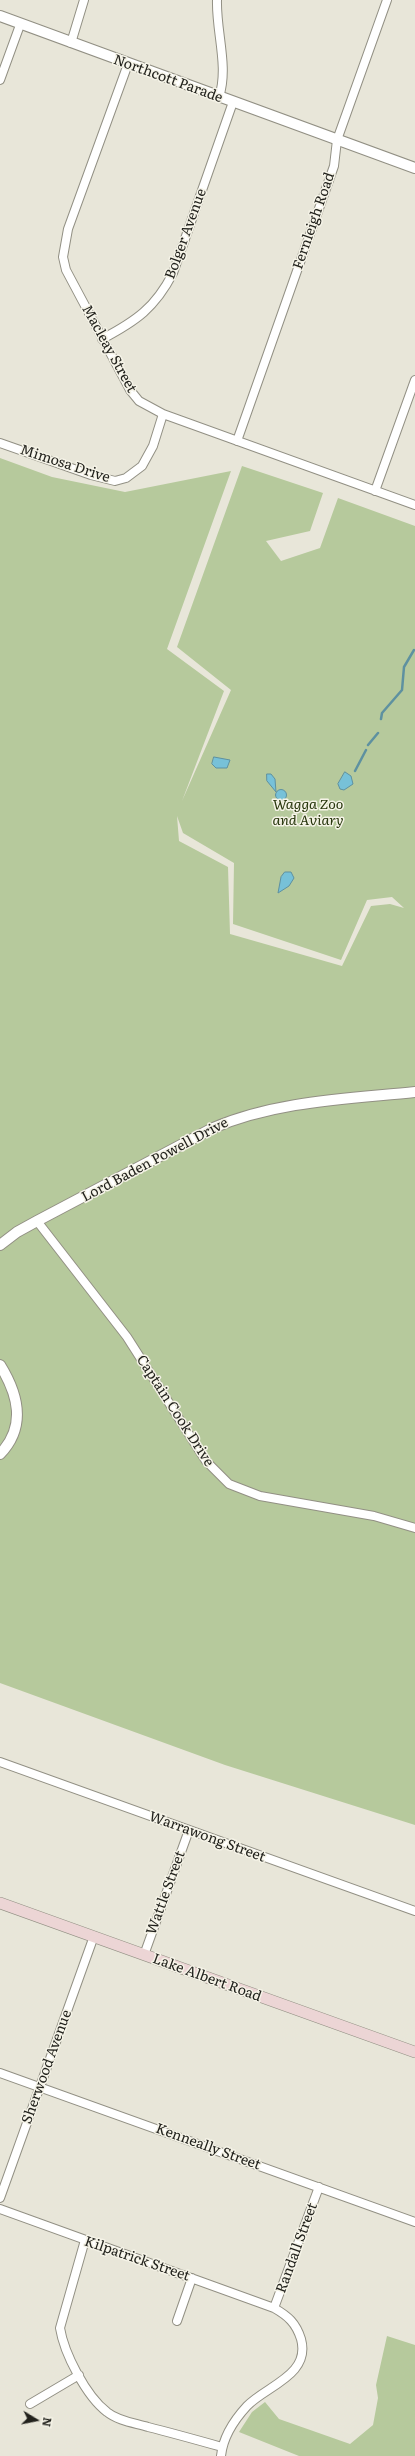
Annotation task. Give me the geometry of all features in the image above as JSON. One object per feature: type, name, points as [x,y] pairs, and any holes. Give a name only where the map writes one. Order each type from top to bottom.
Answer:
[{"type":"main road","name":"Lake Albert Road","points":[[0,1904],[94,1936],[415,2052]]},
{"type":"street","points":[[71,43],[84,0]]},
{"type":"street","points":[[218,0],[218,36],[224,70],[224,84],[219,97]]},
{"type":"street","name":"Fernleigh Road","points":[[237,441],[334,166],[337,140],[387,0]]},
{"type":"street","name":"Northcott Parade","points":[[0,16],[20,25],[415,168]]},
{"type":"street","points":[[0,80],[20,25]]},
{"type":"street","name":"Macleay Street","points":[[128,64],[64,242],[63,257],[66,270],[130,390],[139,401],[163,414],[415,505]]},
{"type":"street","name":"Bolger Avenue","points":[[102,339],[144,314],[164,289],[173,273],[233,102]]},
{"type":"street","points":[[375,491],[415,380]]},
{"type":"street","name":"Mimosa Drive","points":[[0,443],[96,477],[115,481],[126,478],[142,466],[153,446],[163,414]]},
{"type":"street","name":"Lord Baden Powell Drive","points":[[0,1245],[17,1232],[37,1221],[213,1128],[239,1116],[294,1105],[415,1092]]},
{"type":"street","name":"Captain Cook Drive","points":[[37,1221],[127,1337],[206,1461],[229,1484],[260,1496],[374,1516],[415,1528]]},
{"type":"street","points":[[0,1365],[14,1390],[18,1415],[10,1441],[0,1454]]},
{"type":"street","name":"Warrawong Street","points":[[0,1762],[415,1911]]},
{"type":"street","name":"Wattle Street","points":[[144,1955],[189,1830]]},
{"type":"street","name":"Sherwood Avenue","points":[[0,2198],[94,1936]]},
{"type":"street","name":"Kenneally Street","points":[[0,2073],[415,2222]]},
{"type":"street","name":"Randall Street","points":[[274,2308],[319,2187]]},
{"type":"street","name":"Kilpatrick Street","points":[[0,2210],[274,2308],[286,2315],[298,2331],[302,2344],[301,2356],[296,2368],[286,2378],[248,2405],[237,2419],[222,2447],[220,2456]]},
{"type":"street","points":[[85,2240],[60,2328],[62,2343],[79,2375],[97,2403],[108,2413],[124,2420],[222,2447]]},
{"type":"street","points":[[177,2321],[192,2278]]},
{"type":"street","points":[[30,2404],[79,2375]]},
{"type":"green space","name":"Wagga Zoo and Aviary","points":[[0,458],[52,477],[125,492],[231,471],[167,649],[224,691],[182,801],[231,690],[177,647],[242,466],[323,493],[310,531],[266,541],[281,561],[320,548],[338,498],[415,526],[415,1825],[225,1765],[0,1683]],"holes":[[[177,816],[183,833],[234,863],[233,924],[341,960],[367,900],[392,897],[404,908],[390,904],[371,906],[342,966],[230,934],[228,867],[179,841]]]},
{"type":"green space","points":[[387,2336],[415,2345],[415,2456],[299,2456],[239,2432],[252,2412],[265,2402],[279,2419],[350,2444],[373,2425],[378,2398],[376,2385]]},
{"type":"water","points":[[214,757],[230,760],[227,768],[216,768],[212,764]]},
{"type":"water","points":[[345,772],[351,776],[353,784],[344,790],[340,789],[338,784]]},
{"type":"water","points":[[267,774],[271,774],[275,779],[276,792],[267,781]]},
{"type":"water","points":[[281,789],[285,791],[287,795],[285,799],[281,801],[277,799],[275,795],[277,791]]},
{"type":"water","points":[[285,872],[291,872],[294,878],[289,886],[278,893],[281,877]]},
{"type":"waterway","points":[[381,719],[382,713],[402,690],[404,667],[414,650]]},
{"type":"waterway","points":[[368,745],[378,733]]},
{"type":"waterway","points":[[355,771],[366,750]]}]
